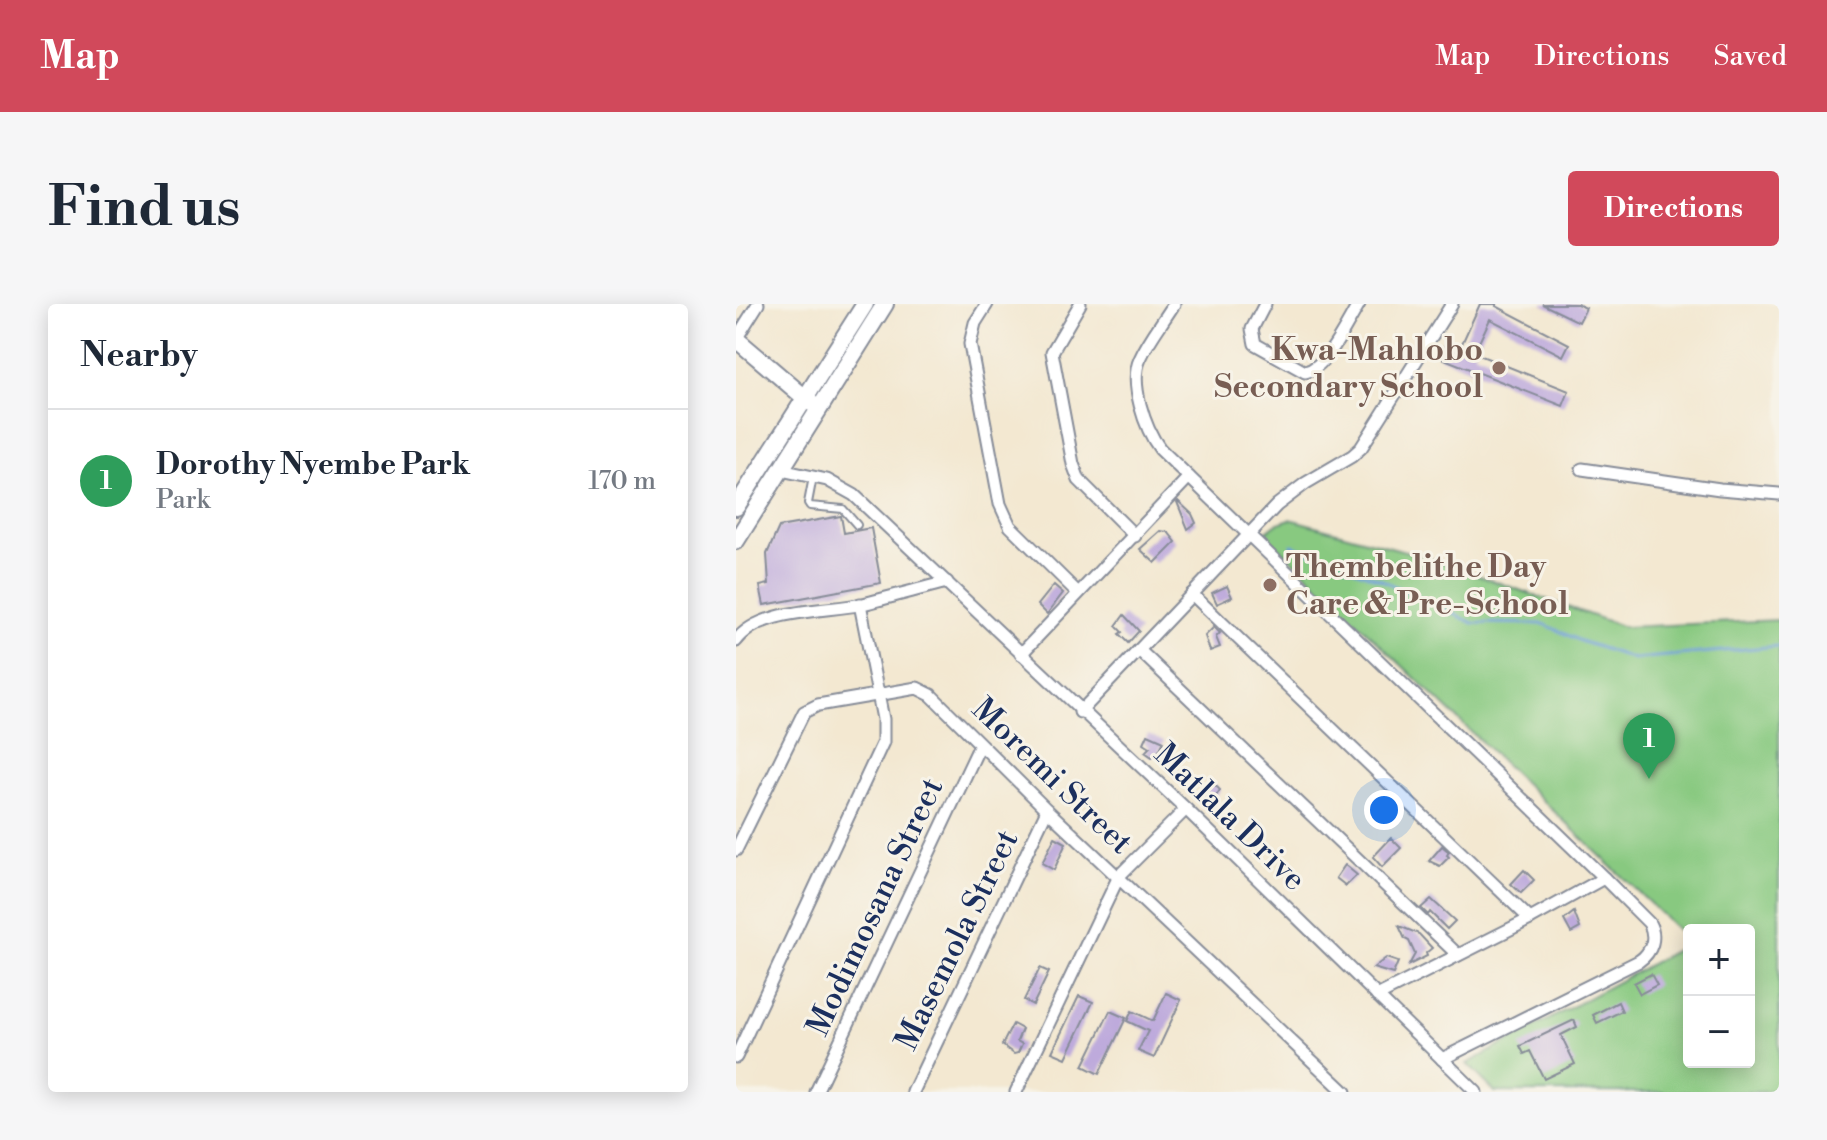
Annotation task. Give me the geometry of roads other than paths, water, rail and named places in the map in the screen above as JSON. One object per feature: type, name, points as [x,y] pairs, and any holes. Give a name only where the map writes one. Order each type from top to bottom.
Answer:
[{"type":"main road","points":[[736,541],[781,470],[812,403],[865,304]]},
{"type":"main road","points":[[736,507],[885,304]]},
{"type":"main road","points":[[736,339],[812,403]]},
{"type":"street","points":[[736,339],[758,304]]},
{"type":"street","points":[[987,304],[975,323],[970,344],[1000,504],[1010,526],[1078,593]]},
{"type":"street","points":[[1080,304],[1052,352],[1073,464],[1079,480],[1135,536]]},
{"type":"street","points":[[1174,304],[1140,359],[1137,376],[1144,420],[1151,437],[1604,878],[1653,930],[1653,941],[1646,956],[1442,1059]]},
{"type":"street","points":[[1265,304],[1252,329],[1255,344],[1305,372],[1322,362],[1359,304]]},
{"type":"street","points":[[1080,712],[1290,493],[1361,448],[1452,304]]},
{"type":"street","points":[[1582,469],[1720,489],[1779,494]]},
{"type":"street","name":"Matlala Drive","points":[[781,470],[835,483],[854,495],[1186,809],[1476,1092]]},
{"type":"street","points":[[1021,654],[1189,477]]},
{"type":"street","points":[[736,641],[746,629],[767,620],[860,604],[947,582]]},
{"type":"street","points":[[1192,594],[1530,919]]},
{"type":"street","points":[[736,1057],[880,752],[884,733],[860,604]]},
{"type":"street","points":[[1139,650],[1458,955]]},
{"type":"street","name":"Moremi Street","points":[[736,850],[804,712],[818,705],[910,687],[925,691],[1345,1092]]},
{"type":"street","name":"Modimosana Street","points":[[816,1092],[980,745]]},
{"type":"street","points":[[1016,1092],[1119,876],[1186,809]]},
{"type":"street","name":"Masemola Street","points":[[913,1092],[1047,810]]},
{"type":"street","points":[[1377,996],[1604,878]]},
{"type":"lane","points":[[813,477],[810,506],[843,509],[857,525]]},
{"type":"lane","points":[[736,535],[751,517]]},
{"type":"waterway","points":[[1292,545],[1384,581],[1473,623],[1544,624],[1580,641],[1634,659],[1779,646]]},
{"type":"place","name":"Kwa-Mahlobo Secondary School","points":[[1499,368]]},
{"type":"place","name":"Thembelithe Day Care & Pre-School","points":[[1270,585]]},
{"type":"place","name":"Dorothy Nyembe Park","points":[[1649,779]]}]
